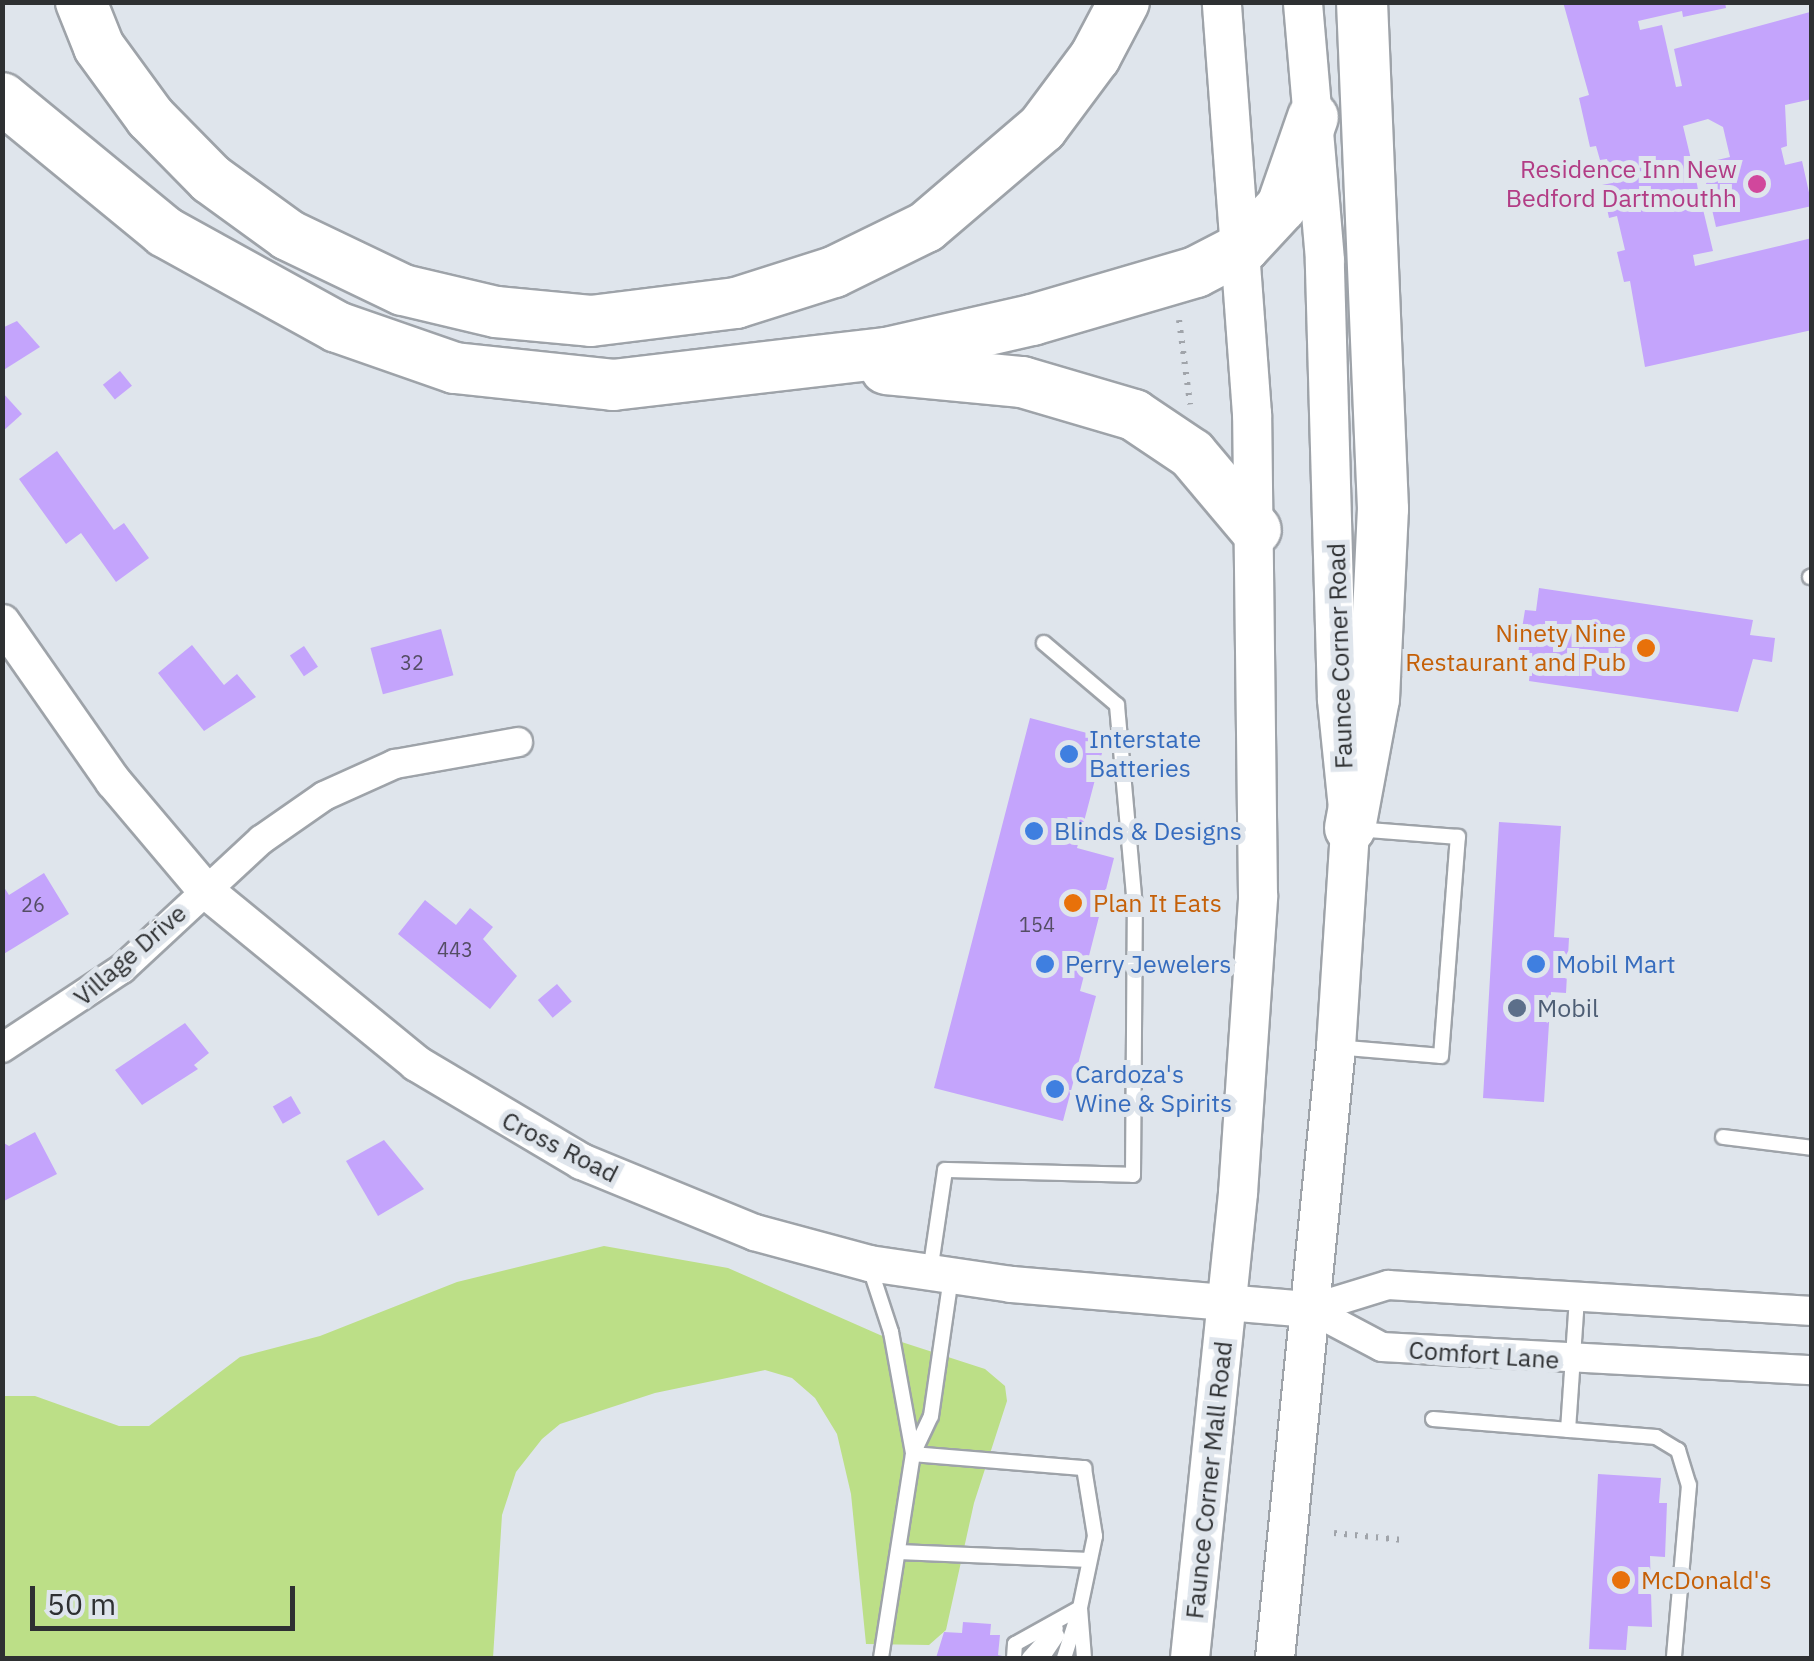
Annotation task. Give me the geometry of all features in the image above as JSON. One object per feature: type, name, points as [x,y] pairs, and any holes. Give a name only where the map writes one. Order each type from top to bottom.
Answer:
[{"type":"highway","points":[[81,2],[99,46],[150,117],[211,178],[288,235],[404,290],[496,312],[591,320],[736,303],[834,272],[926,226],[1042,128],[1095,57],[1124,2]]},
{"type":"highway","points":[[1350,828],[1374,699],[1383,510],[1381,330],[1362,2]]},
{"type":"highway","points":[[2,98],[166,232],[278,298],[394,350],[455,368],[554,384],[654,382],[821,364],[1032,320],[1196,272],[1244,247],[1295,182],[1314,117]]},
{"type":"highway","points":[[821,364],[1022,382],[1134,415],[1192,454],[1256,530]]},
{"type":"main road","points":[[1222,2],[1244,247],[1256,530],[1258,896],[1228,1301]]},
{"type":"main road","name":"Faunce Corner Road","points":[[1303,2],[1331,390],[1337,699],[1350,828],[1336,1047],[1310,1308]]},
{"type":"main road","name":"Faunce Corner Mall Road","points":[[1190,1658],[1228,1301]]},
{"type":"main road","points":[[1275,1658],[1310,1308]]},
{"type":"street","name":"Cross Road","points":[[2,622],[113,781],[205,890],[366,1027],[524,1131],[638,1187],[740,1227],[869,1263],[940,1274],[1310,1308]]},
{"type":"street","name":"Village Drive","points":[[2,1048],[122,968],[291,817],[360,778],[436,754],[518,742]]},
{"type":"street","points":[[1310,1308],[1388,1285],[1812,1311]]},
{"type":"street","name":"Comfort Lane","points":[[1310,1308],[1382,1347],[1573,1362],[1812,1370]]},
{"type":"lane","points":[[882,1658],[913,1454],[931,1416],[944,1170],[1133,1175],[1135,907],[1118,705],[1044,644]]},
{"type":"lane","points":[[1336,1047],[1441,1056],[1458,836],[1350,828]]},
{"type":"lane","points":[[1722,1137],[1812,1148]]},
{"type":"lane","points":[[869,1263],[892,1332],[913,1454]]},
{"type":"lane","points":[[1568,1430],[1577,1298]]},
{"type":"lane","points":[[1433,1419],[1656,1437],[1684,1461],[1689,1485],[1674,1658]]},
{"type":"lane","points":[[913,1454],[1084,1468],[1094,1536],[1080,1608],[1064,1658]]},
{"type":"lane","points":[[899,1552],[1089,1560]]},
{"type":"lane","points":[[1014,1658],[1015,1644],[1080,1608]]},
{"type":"lane","points":[[1029,1658],[1080,1608]]},
{"type":"lane","points":[[1042,1658],[1080,1608]]},
{"type":"lane","points":[[1080,1608],[1084,1658]]},
{"type":"path","points":[[1179,320],[1191,410]]},
{"type":"path","points":[[1334,1533],[1402,1540]]},
{"type":"green space","points":[[604,1246],[728,1268],[880,1335],[985,1369],[1005,1386],[1007,1401],[974,1503],[946,1630],[929,1645],[866,1644],[851,1494],[837,1434],[815,1398],[792,1378],[765,1370],[655,1393],[560,1424],[542,1439],[516,1472],[502,1515],[493,1658],[3,1658],[2,1396],[35,1396],[119,1426],[149,1426],[240,1357],[320,1336],[457,1282]]},
{"type":"building","name":"Residence Inn New Bedford Dartmouthh","points":[[1563,2],[1725,2],[1726,8],[1683,17],[1682,11],[1638,21],[1640,30],[1662,25],[1676,87],[1682,86],[1674,49],[1810,12],[1812,99],[1785,105],[1787,146],[1781,148],[1785,165],[1802,161],[1812,206],[1716,227],[1706,183],[1717,180],[1713,161],[1730,157],[1723,127],[1708,119],[1683,126],[1713,251],[1693,255],[1695,266],[1812,238],[1812,330],[1645,367],[1630,281],[1624,282],[1617,252],[1625,250],[1617,216],[1609,218],[1602,185],[1612,183],[1607,159],[1600,160],[1596,146],[1590,147],[1579,98],[1589,95]]},
{"type":"building","points":[[17,321],[40,347],[2,371],[2,328]]},
{"type":"building","points":[[120,371],[132,386],[115,400],[103,385]]},
{"type":"building","points":[[2,392],[22,414],[2,432]]},
{"type":"building","points":[[57,451],[114,530],[124,523],[149,558],[116,582],[81,533],[66,544],[19,479]]},
{"type":"building","name":"Ninety Nine Restaurant and Pub","points":[[1539,588],[1753,620],[1750,635],[1775,638],[1772,662],[1753,659],[1738,712],[1529,681],[1531,661],[1517,659],[1525,610],[1536,611]]},
{"type":"building","points":[[441,629],[453,675],[383,694],[370,648]]},
{"type":"building","points":[[192,645],[224,685],[237,674],[256,697],[204,731],[158,673]]},
{"type":"building","points":[[304,646],[318,667],[304,676],[290,656]]},
{"type":"building","points":[[1030,718],[1106,738],[1077,848],[1114,858],[1080,991],[1096,996],[1063,1121],[934,1088]]},
{"type":"building","points":[[1499,822],[1561,826],[1554,937],[1569,938],[1566,993],[1551,992],[1544,1102],[1483,1098]]},
{"type":"building","points":[[44,873],[69,914],[2,955],[2,884],[9,895]]},
{"type":"building","points":[[425,900],[456,925],[470,908],[493,927],[483,939],[517,976],[490,1009],[398,934]]},
{"type":"building","points":[[557,984],[572,1002],[553,1018],[538,1000]]},
{"type":"building","points":[[185,1023],[209,1053],[194,1065],[198,1069],[142,1105],[115,1070]]},
{"type":"building","points":[[291,1096],[301,1113],[283,1124],[273,1106]]},
{"type":"building","points":[[35,1132],[57,1174],[2,1202],[2,1142],[9,1146]]},
{"type":"building","points":[[384,1140],[424,1189],[378,1216],[346,1161]]},
{"type":"building","name":"McDonald's","points":[[1598,1474],[1661,1478],[1659,1503],[1667,1503],[1665,1557],[1650,1556],[1652,1627],[1628,1626],[1626,1650],[1589,1649]]},
{"type":"building","points":[[963,1622],[991,1624],[990,1635],[1000,1635],[998,1655],[1011,1658],[936,1658],[944,1632],[962,1633]]},
{"type":"place","name":"Residence Inn New Bedford Dartmouthh","points":[[1757,184]]},
{"type":"place","name":"Ninety Nine Restaurant and Pub","points":[[1646,648]]},
{"type":"place","name":"Interstate Batteries","points":[[1069,754]]},
{"type":"place","name":"Blinds & Designs","points":[[1034,831]]},
{"type":"place","name":"Plan It Eats","points":[[1073,903]]},
{"type":"place","name":"Perry Jewelers","points":[[1045,964]]},
{"type":"place","name":"Mobil Mart","points":[[1536,964]]},
{"type":"place","name":"Mobil","points":[[1517,1008]]},
{"type":"place","name":"Cardoza's Wine & Spirits","points":[[1055,1089]]},
{"type":"place","name":"McDonald's","points":[[1621,1580]]}]
